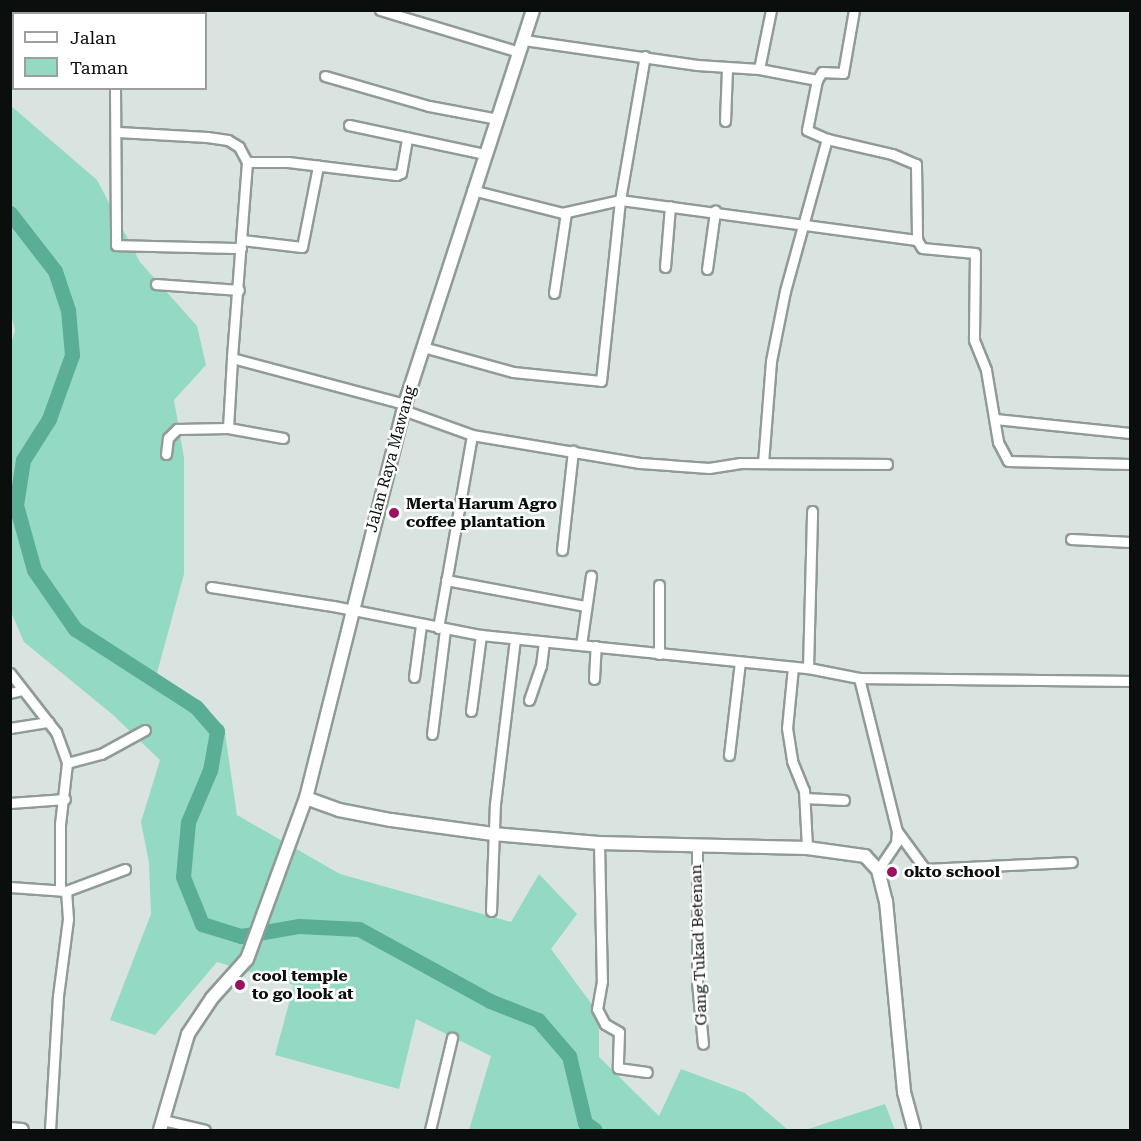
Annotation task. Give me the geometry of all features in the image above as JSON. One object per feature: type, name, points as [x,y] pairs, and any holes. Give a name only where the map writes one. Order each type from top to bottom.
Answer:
[{"type":"main road","name":"Jalan Raya Mawang","points":[[161,1125],[188,1034],[252,947],[306,798],[404,407],[472,190],[498,119],[533,10]]},
{"type":"main road","points":[[306,798],[339,810],[391,820],[493,834],[599,843],[807,848],[855,853],[875,866],[886,901],[904,1092],[914,1131]]},
{"type":"main road","points":[[10,1129],[22,1131]]},
{"type":"street","points":[[380,10],[405,15],[519,52]]},
{"type":"street","points":[[759,69],[771,10]]},
{"type":"street","points":[[854,10],[843,73],[822,72],[817,80],[807,130],[827,139],[892,154],[916,164],[917,240],[924,249],[975,253],[972,326],[995,419],[998,441],[1010,463],[1131,464]]},
{"type":"street","points":[[524,40],[727,68],[759,69],[817,80]]},
{"type":"street","points":[[423,347],[513,372],[601,381],[620,200],[645,56]]},
{"type":"street","points":[[725,120],[727,68]]},
{"type":"street","points":[[326,76],[420,104],[498,119]]},
{"type":"street","points":[[115,90],[118,132],[116,245],[241,244],[302,248],[318,165]]},
{"type":"street","points":[[349,125],[484,154]]},
{"type":"street","points":[[118,132],[228,140],[236,143],[247,162],[239,290],[231,358],[228,428]]},
{"type":"street","points":[[247,162],[318,165],[399,175],[407,138]]},
{"type":"street","points":[[763,463],[771,361],[803,223],[827,139]]},
{"type":"street","points":[[472,190],[512,203],[566,213],[620,200],[917,240]]},
{"type":"street","points":[[665,267],[670,206]]},
{"type":"street","points":[[707,269],[715,211]]},
{"type":"street","points":[[554,293],[566,213]]},
{"type":"street","points":[[156,284],[239,290]]},
{"type":"street","points":[[231,358],[404,407],[472,435],[640,463],[702,467],[763,463],[887,464]]},
{"type":"street","points":[[995,419],[1131,434]]},
{"type":"street","points":[[166,454],[168,438],[177,429],[228,428],[283,438]]},
{"type":"street","points":[[432,734],[447,580],[472,435]]},
{"type":"street","points":[[561,550],[573,451]]},
{"type":"street","points":[[808,668],[812,511]]},
{"type":"street","points":[[1071,539],[1131,542]]},
{"type":"street","points":[[581,645],[591,576]]},
{"type":"street","points":[[447,580],[585,606]]},
{"type":"street","points":[[659,585],[659,654]]},
{"type":"street","points":[[211,587],[352,610],[481,635],[808,668],[859,678],[1131,681]]},
{"type":"street","points":[[414,677],[421,625]]},
{"type":"street","points":[[471,711],[481,635]]},
{"type":"street","points":[[491,911],[493,834],[515,639]]},
{"type":"street","points":[[529,700],[541,666],[544,642]]},
{"type":"street","points":[[594,679],[596,646]]},
{"type":"street","points":[[729,755],[740,662]]},
{"type":"street","points":[[793,667],[787,728],[792,762],[805,798],[807,848]]},
{"type":"street","points":[[10,673],[49,722],[67,763],[65,799],[60,824],[63,890],[68,919],[58,996],[50,1131]]},
{"type":"street","points":[[859,678],[897,831],[924,869],[1072,862]]},
{"type":"street","points":[[10,693],[22,690]]},
{"type":"street","points":[[10,728],[49,722]]},
{"type":"street","points":[[67,763],[101,754],[145,730]]},
{"type":"street","points":[[805,798],[844,800]]},
{"type":"street","points":[[10,803],[65,799]]},
{"type":"street","points":[[875,866],[890,854],[897,831]]},
{"type":"street","points":[[599,843],[602,981],[597,1009],[605,1024],[619,1032],[618,1068],[647,1072]]},
{"type":"street","name":"Gang Tukad Betenan","points":[[697,845],[697,982],[703,1044]]},
{"type":"street","points":[[10,887],[63,890],[125,868]]},
{"type":"street","points":[[430,1131],[452,1038]]},
{"type":"street","points":[[161,1125],[205,1131]]},
{"type":"green space","points":[[10,105],[97,180],[140,262],[197,326],[206,365],[174,400],[184,458],[184,574],[157,673],[224,726],[237,815],[340,874],[511,922],[539,874],[577,914],[551,949],[599,1014],[599,1057],[659,1116],[681,1069],[745,1093],[788,1130],[469,1130],[491,1056],[416,1019],[399,1089],[275,1055],[294,985],[217,962],[155,1035],[110,1020],[151,914],[149,863],[141,822],[160,760],[112,714],[24,642],[11,612],[10,347],[15,330],[10,311]]},
{"type":"green space","points":[[885,1104],[895,1130],[805,1130]]},
{"type":"waterway","points":[[10,213],[55,271],[68,310],[72,355],[49,419],[23,460],[16,505],[34,570],[75,629],[196,707],[217,731],[210,770],[188,822],[183,877],[202,924],[241,936],[299,926],[359,929],[490,1001],[538,1020],[569,1056],[585,1123],[595,1130]]},
{"type":"place","name":"Merta Harum Agro coffee plantation","points":[[394,513]]},
{"type":"place","name":"okto school","points":[[892,872]]},
{"type":"place","name":"cool temple to go look at","points":[[240,985]]}]
